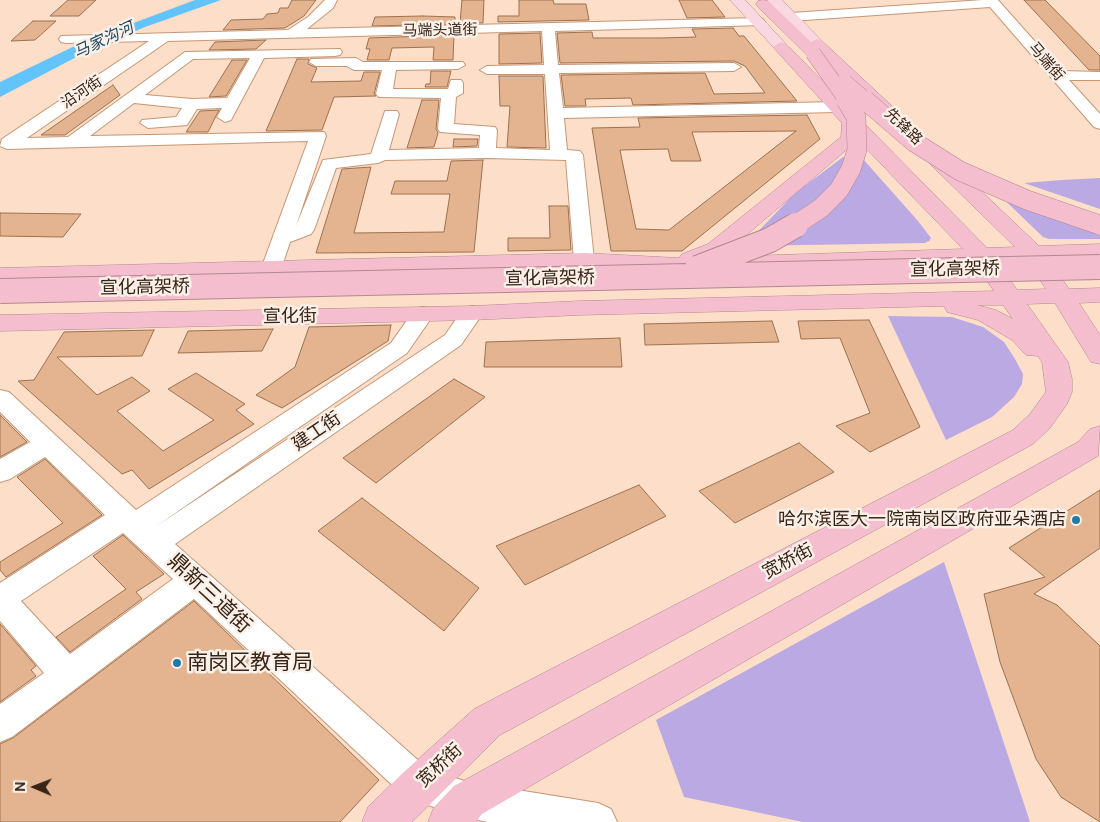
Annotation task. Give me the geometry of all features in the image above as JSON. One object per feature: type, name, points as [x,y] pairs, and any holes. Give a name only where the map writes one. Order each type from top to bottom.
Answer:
[{"type":"highway","points":[[766,1],[891,124],[934,156],[968,174],[1020,197],[1100,225]]},
{"type":"highway","name":"先锋路","points":[[781,47],[851,122],[982,255]]},
{"type":"highway","points":[[560,293],[639,281],[696,268],[770,240],[821,208],[839,190],[851,169],[857,150],[858,132],[856,117],[850,104],[815,48]]},
{"type":"highway","name":"先锋路","points":[[815,48],[1032,252]]},
{"type":"highway","points":[[674,265],[716,249],[850,139],[851,122]]},
{"type":"highway","points":[[0,275],[579,260],[674,265],[1100,251]]},
{"type":"highway","points":[[1032,252],[1100,356]]},
{"type":"highway","points":[[982,255],[1055,362],[1059,379]]},
{"type":"highway","name":"宣化高架桥","points":[[0,292],[1100,267]]},
{"type":"highway","name":"宣化高架桥","points":[[0,306],[1100,283]]},
{"type":"highway","name":"宣化街","points":[[0,323],[472,313],[580,308],[1100,295]]},
{"type":"highway","points":[[927,299],[987,315],[1021,334],[1059,379]]},
{"type":"highway","name":"宽桥街","points":[[383,822],[419,785],[487,722],[1023,437],[1040,421],[1053,404],[1059,392],[1059,379]]},
{"type":"highway","points":[[459,811],[1096,444]]},
{"type":"main road","name":"先锋路","points":[[737,0],[781,47]]},
{"type":"main road","name":"先锋路","points":[[766,1],[791,17],[815,48]]},
{"type":"street","points":[[290,34],[313,20],[329,5],[330,0]]},
{"type":"street","points":[[791,17],[992,2]]},
{"type":"street","name":"马端街","points":[[992,2],[1100,124]]},
{"type":"street","name":"马端头道街","points":[[73,39],[758,22]]},
{"type":"street","points":[[548,28],[559,155]]},
{"type":"street","points":[[390,65],[384,94],[456,93],[460,30]]},
{"type":"street","points":[[365,32],[354,66],[458,65]]},
{"type":"street","name":"沿河街","points":[[4,146],[164,37]]},
{"type":"street","points":[[71,142],[190,56],[335,52]]},
{"type":"street","points":[[212,139],[259,54]]},
{"type":"street","points":[[287,62],[356,62]]},
{"type":"street","points":[[486,70],[734,67]]},
{"type":"street","points":[[1057,75],[1100,76]]},
{"type":"street","points":[[449,93],[446,129],[489,130],[488,153]]},
{"type":"street","points":[[132,98],[192,104],[232,103]]},
{"type":"street","points":[[96,124],[181,122],[192,104]]},
{"type":"street","points":[[555,113],[837,107]]},
{"type":"street","points":[[281,239],[304,230],[329,164],[378,158],[391,114]]},
{"type":"street","points":[[4,146],[71,142],[318,136],[271,269]]},
{"type":"street","points":[[380,154],[488,153],[574,156],[579,260]]},
{"type":"street","name":"建工街","points":[[138,529],[453,340],[472,313]]},
{"type":"street","name":"建工街","points":[[138,529],[399,348],[423,314]]},
{"type":"street","name":"鼎新三道街","points":[[0,398],[194,581],[419,785],[459,811],[598,822]]},
{"type":"street","points":[[0,472],[48,443]]},
{"type":"street","points":[[67,674],[0,599],[138,529]]},
{"type":"street","points":[[0,725],[194,581]]},
{"type":"shaded area","points":[[843,157],[863,159],[918,221],[931,238],[929,241],[925,243],[744,246],[795,193]]},
{"type":"shaded area","points":[[1100,178],[1100,209],[1024,183],[1062,180]]},
{"type":"shaded area","points":[[992,188],[1100,227],[1100,239],[1049,239],[1043,237]]},
{"type":"shaded area","points":[[888,316],[952,317],[983,327],[1004,342],[1023,374],[1022,384],[1014,397],[992,417],[946,440]]},
{"type":"shaded area","points":[[944,562],[1030,822],[803,822],[684,797],[656,720]]},
{"type":"water","name":"马家沟河","points":[[195,0],[221,0],[145,27],[86,52],[0,97],[0,82],[83,42]]},
{"type":"building","points":[[68,0],[96,0],[79,16],[50,16]]},
{"type":"building","points":[[292,0],[316,0],[304,16],[285,28],[223,30],[231,20],[263,19],[267,14],[278,13],[280,8],[288,8]]},
{"type":"building","points":[[462,0],[484,0],[483,23],[460,23]]},
{"type":"building","points":[[519,0],[553,0],[554,4],[586,4],[589,20],[498,22],[498,16],[519,16]]},
{"type":"building","points":[[679,0],[712,0],[725,17],[687,18]]},
{"type":"building","points":[[1024,0],[1045,0],[1100,56],[1100,70],[1089,70]]},
{"type":"building","points":[[375,17],[455,17],[455,24],[372,26]]},
{"type":"building","points":[[33,21],[56,21],[35,40],[11,41]]},
{"type":"building","points":[[733,28],[739,36],[744,36],[797,101],[633,105],[631,98],[585,99],[586,106],[565,106],[561,75],[705,73],[714,94],[765,93],[745,66],[734,61],[560,63],[557,33],[592,32],[593,38],[661,38],[696,37],[692,29]]},
{"type":"building","points":[[540,33],[542,63],[499,64],[499,34]]},
{"type":"building","points":[[454,35],[453,60],[433,60],[434,47],[392,48],[389,60],[367,60],[370,49],[366,49],[369,38]]},
{"type":"building","points":[[266,40],[256,49],[209,50],[215,42]]},
{"type":"building","points":[[297,59],[309,59],[308,64],[317,68],[311,82],[361,81],[364,72],[380,72],[374,94],[376,96],[334,97],[322,130],[266,131]]},
{"type":"building","points":[[232,60],[247,60],[226,96],[209,97]]},
{"type":"building","points":[[431,71],[451,71],[447,87],[425,87],[426,84],[430,84]]},
{"type":"building","points":[[499,76],[543,76],[546,148],[507,147],[510,106],[500,106]]},
{"type":"building","points":[[113,85],[120,95],[65,135],[41,135]]},
{"type":"building","points":[[422,100],[439,100],[436,129],[438,133],[434,147],[407,148]]},
{"type":"building","points":[[219,110],[208,132],[186,132],[200,111]]},
{"type":"building","points":[[807,115],[820,139],[682,251],[611,251],[592,128],[640,127],[638,118]],"holes":[[[796,131],[669,230],[636,229],[620,150],[668,149],[671,161],[701,161],[692,132]]]},
{"type":"building","points":[[454,139],[478,139],[477,146],[453,147]]},
{"type":"building","points":[[483,160],[474,252],[316,253],[342,169],[371,167],[354,233],[444,232],[450,194],[391,194],[395,181],[447,181],[451,161]]},
{"type":"building","points":[[549,206],[568,206],[571,250],[508,251],[508,238],[550,238]]},
{"type":"building","points":[[0,213],[81,214],[63,237],[0,236]]},
{"type":"building","points":[[869,320],[920,427],[870,452],[836,426],[870,413],[840,338],[801,339],[798,321]]},
{"type":"building","points":[[772,321],[779,342],[645,345],[644,324]]},
{"type":"building","points":[[391,325],[388,341],[282,408],[256,395],[295,367],[309,327]]},
{"type":"building","points":[[273,329],[262,351],[178,353],[188,331]]},
{"type":"building","points":[[154,330],[142,356],[57,357],[97,395],[132,377],[150,391],[117,411],[163,451],[214,420],[168,389],[196,373],[245,404],[236,410],[254,424],[149,489],[132,470],[122,474],[18,381],[34,380],[64,332]]},
{"type":"building","points":[[620,338],[622,367],[484,367],[486,342]]},
{"type":"building","points":[[454,379],[485,397],[376,483],[343,458]]},
{"type":"building","points":[[0,415],[27,442],[0,457]]},
{"type":"building","points":[[799,443],[834,472],[735,523],[699,491]]},
{"type":"building","points":[[45,459],[102,515],[6,577],[0,570],[0,562],[63,523],[17,477]]},
{"type":"building","points":[[639,485],[666,516],[525,585],[496,546]]},
{"type":"building","points":[[1100,490],[1100,548],[1034,594],[1057,605],[1100,646],[1100,822],[1061,797],[1036,759],[1000,662],[984,594],[1045,577],[1009,548]]},
{"type":"building","points":[[362,498],[479,588],[444,631],[318,531]]},
{"type":"building","points":[[123,535],[164,574],[136,592],[142,599],[70,652],[56,637],[126,589],[93,556]]},
{"type":"building","name":"南岗区教育局","points":[[194,601],[379,780],[340,822],[0,822],[0,744],[13,738]]},
{"type":"building","points":[[0,624],[36,666],[31,670],[36,676],[0,702]]},
{"type":"place","name":"哈尔滨医大一院南岗区政府亚朵酒店","points":[[1076,520]]},
{"type":"place","name":"南岗区教育局","points":[[177,663]]}]
